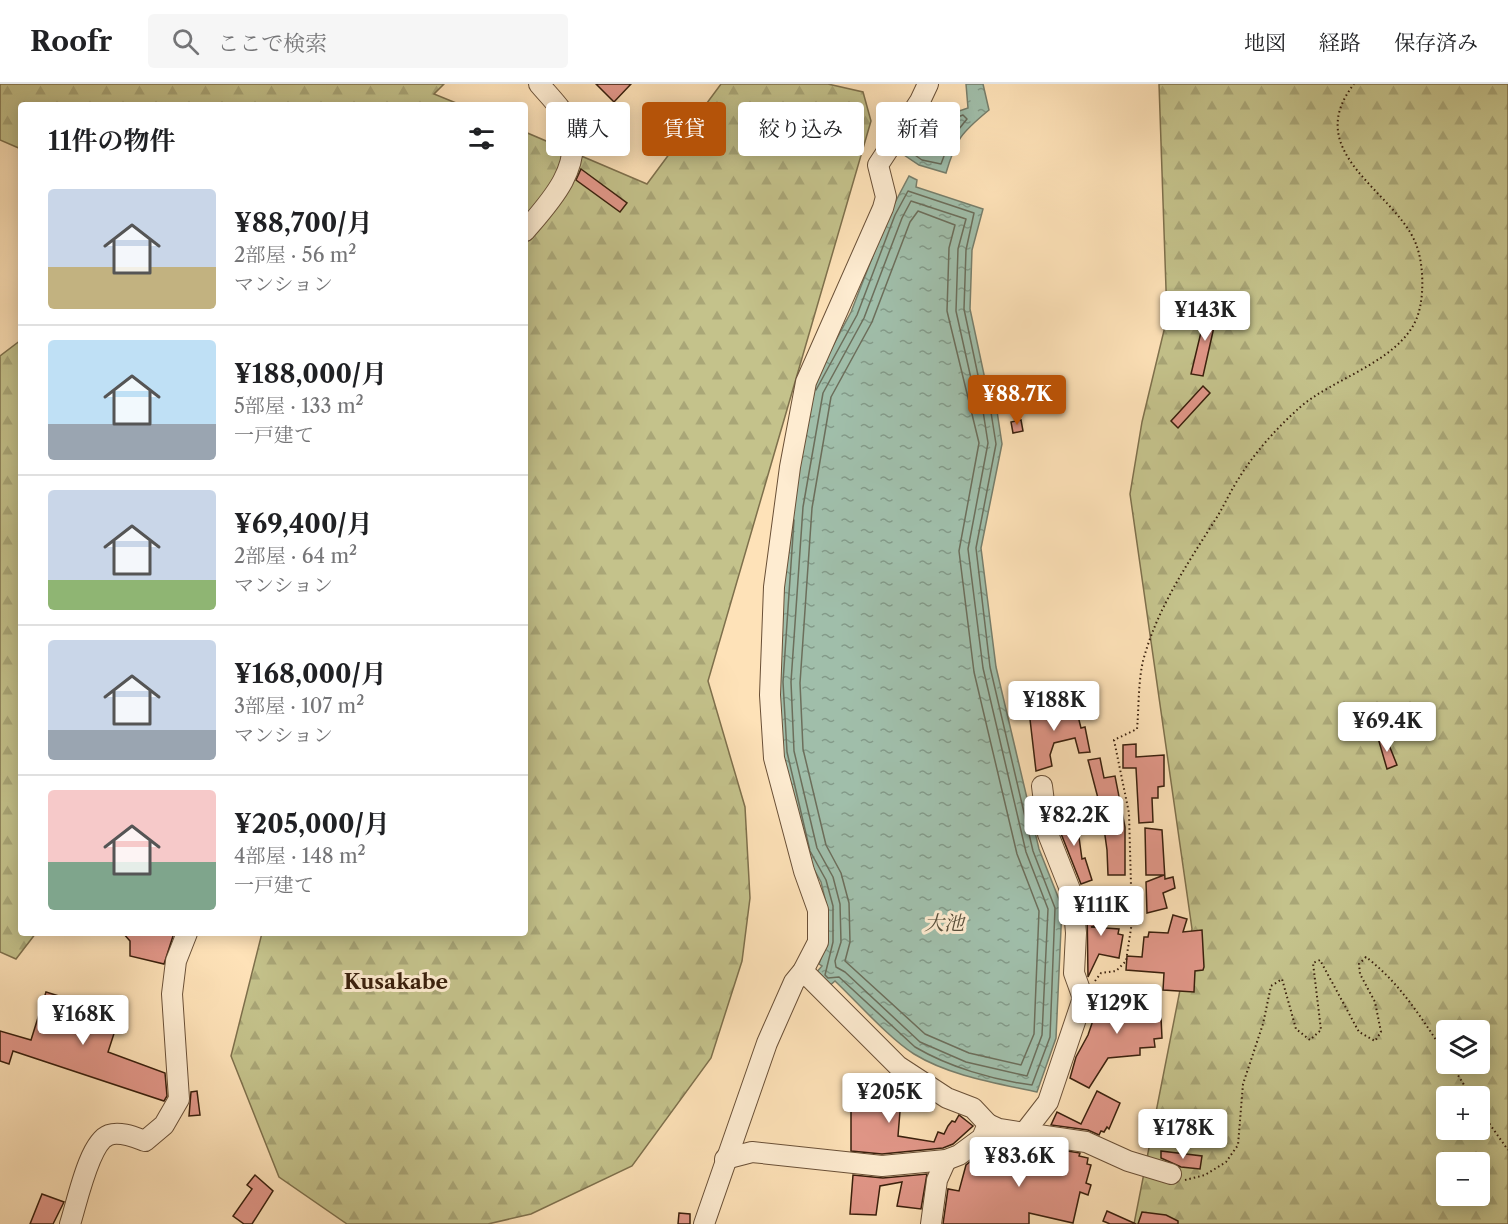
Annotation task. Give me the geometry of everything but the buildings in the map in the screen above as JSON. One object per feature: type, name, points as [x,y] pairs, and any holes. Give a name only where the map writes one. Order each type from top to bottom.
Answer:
[{"type":"street","points":[[528,227],[558,192],[568,171],[572,148],[571,129],[565,117],[539,84]]},
{"type":"street","points":[[704,1224],[767,1042],[794,982],[803,971],[818,942],[818,910],[804,871],[774,758],[770,695],[774,586],[790,467],[806,382],[883,208],[886,197],[878,165],[920,101],[928,84]]},
{"type":"street","points":[[1024,1133],[1048,1102],[1083,998],[1074,973],[1076,933],[1073,897],[1048,834],[1042,786]]},
{"type":"street","points":[[70,1224],[96,1144],[109,1135],[123,1134],[146,1141],[164,1125],[179,1099],[172,994],[176,961],[186,936]]},
{"type":"street","points":[[803,971],[898,1066],[947,1098],[973,1108],[988,1124],[999,1129],[1086,1142],[1128,1161],[1171,1174]]},
{"type":"street","points":[[725,1159],[752,1152],[882,1166],[946,1160],[958,1155],[982,1138],[988,1124]]},
{"type":"street","points":[[931,1224],[937,1180],[946,1160]]},
{"type":"path","points":[[1083,998],[1101,973],[1116,971],[1126,961],[1132,922],[1129,813],[1113,740],[1137,729],[1143,664],[1151,636],[1170,590],[1227,502],[1239,478],[1272,435],[1301,406],[1383,357],[1413,327],[1420,308],[1422,274],[1416,245],[1406,226],[1350,164],[1340,137],[1338,116],[1347,92],[1354,84]]},
{"type":"path","points":[[1171,1174],[1182,1180],[1205,1175],[1226,1162],[1238,1145],[1243,1084],[1263,1023],[1271,986],[1282,979],[1296,1029],[1310,1040],[1321,1030],[1312,963],[1320,960],[1359,1032],[1375,1041],[1381,1032],[1375,1002],[1360,974],[1359,964],[1366,957],[1386,972],[1412,1002],[1436,1039]]},
{"type":"path","points":[[1490,1125],[1508,1150]]},
{"type":"green space","points":[[0,84],[444,84],[434,94],[454,102],[18,102],[18,148],[0,140]]},
{"type":"green space","points":[[721,84],[828,84],[863,92],[871,121],[864,145],[864,102],[738,102],[738,156],[861,156],[708,681],[745,807],[750,898],[742,961],[711,1058],[632,1166],[531,1214],[488,1224],[347,1224],[279,1177],[231,1056],[261,936],[528,936],[528,133],[546,141],[546,156],[581,156],[647,184],[668,156],[726,156],[726,102],[708,102]]},
{"type":"green space","points":[[1159,84],[1508,84],[1508,1224],[1134,1224],[1192,929],[1130,494],[1142,422],[1167,318]]},
{"type":"green space","points":[[18,342],[18,936],[34,936],[16,959],[0,952],[0,356]]},
{"type":"water","points":[[966,84],[983,84],[989,110],[960,139],[960,111],[968,108]]},
{"type":"water","points":[[906,156],[952,156],[946,173],[919,165]]},
{"type":"water","name":"大池","points":[[909,176],[917,180],[916,187],[983,209],[972,250],[970,309],[989,398],[995,398],[1002,444],[981,548],[996,667],[1039,849],[1062,907],[1056,1038],[1037,1092],[974,1078],[928,1062],[895,1039],[835,981],[828,987],[815,974],[822,966],[819,964],[827,941],[827,907],[821,882],[805,853],[781,753],[777,683],[789,505],[810,389],[851,312],[890,212]]},
{"type":"district","name":"Kusakabe","points":[[396,981]]}]
